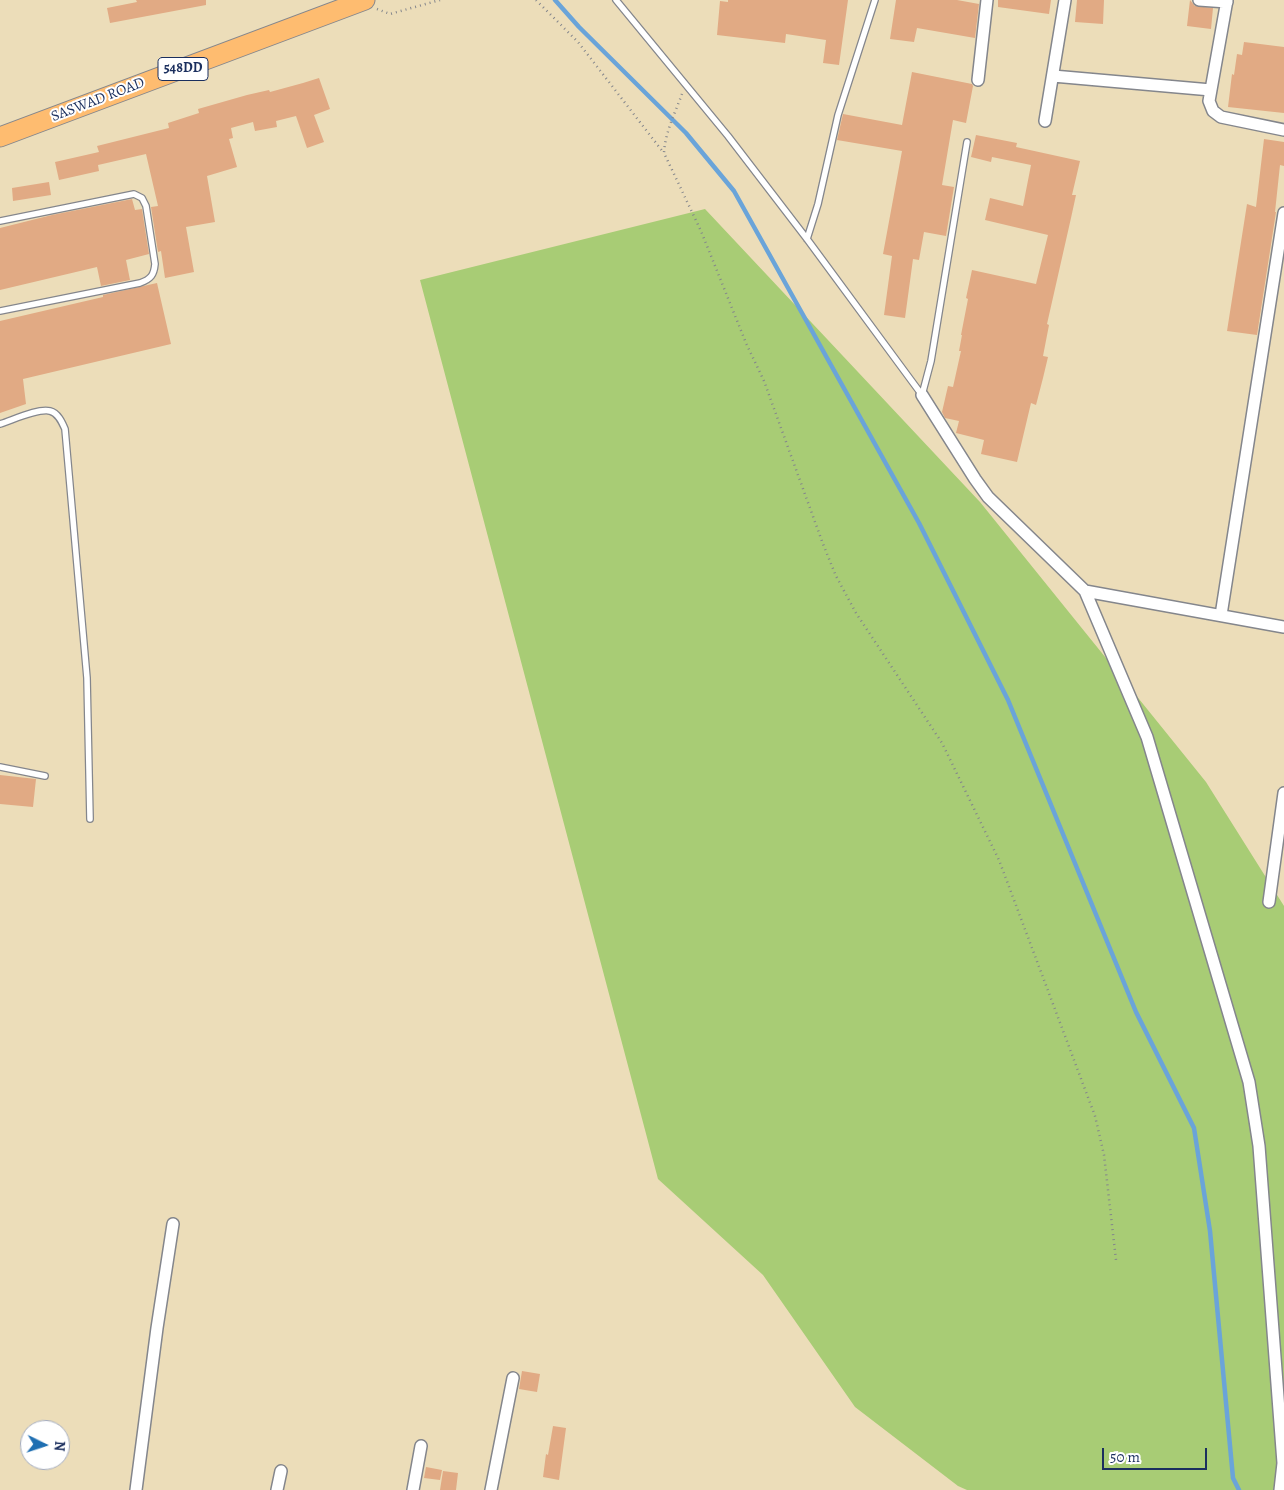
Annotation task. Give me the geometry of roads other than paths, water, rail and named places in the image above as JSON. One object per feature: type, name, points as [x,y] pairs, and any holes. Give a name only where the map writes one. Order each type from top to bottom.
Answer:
[{"type":"highway","name":"SASWAD ROAD","points":[[0,137],[362,1]]},
{"type":"street","points":[[978,80],[987,0]]},
{"type":"street","points":[[1045,121],[1065,0]]},
{"type":"street","points":[[1199,0],[1227,1],[1209,101],[1213,111],[1222,117],[1284,130]]},
{"type":"street","points":[[1052,76],[1211,90]]},
{"type":"street","points":[[1221,615],[1284,214]]},
{"type":"street","points":[[922,395],[975,480],[988,496],[1085,591],[1147,738],[1250,1082],[1259,1146],[1283,1463],[1280,1490]]},
{"type":"street","points":[[1085,591],[1284,627]]},
{"type":"street","points":[[1269,902],[1284,793]]},
{"type":"street","points":[[136,1490],[157,1328],[173,1224]]},
{"type":"street","points":[[491,1490],[513,1378]]},
{"type":"street","points":[[413,1490],[421,1446]]},
{"type":"street","points":[[277,1490],[281,1470]]},
{"type":"lane","points":[[616,0],[728,136],[922,395]]},
{"type":"lane","points":[[807,239],[818,204],[838,115],[875,0]]},
{"type":"lane","points":[[922,395],[931,361],[966,142]]},
{"type":"lane","points":[[0,221],[134,194],[142,198],[146,206],[155,264],[154,273],[150,279],[140,283],[0,311]]},
{"type":"lane","points":[[0,424],[41,410],[52,411],[60,419],[65,429],[87,678],[90,819]]},
{"type":"lane","points":[[0,767],[44,776]]},
{"type":"waterway","points":[[555,0],[579,27],[686,133],[734,191],[919,523],[1008,700],[1136,1012],[1194,1128],[1210,1231],[1233,1478],[1239,1490]]}]
